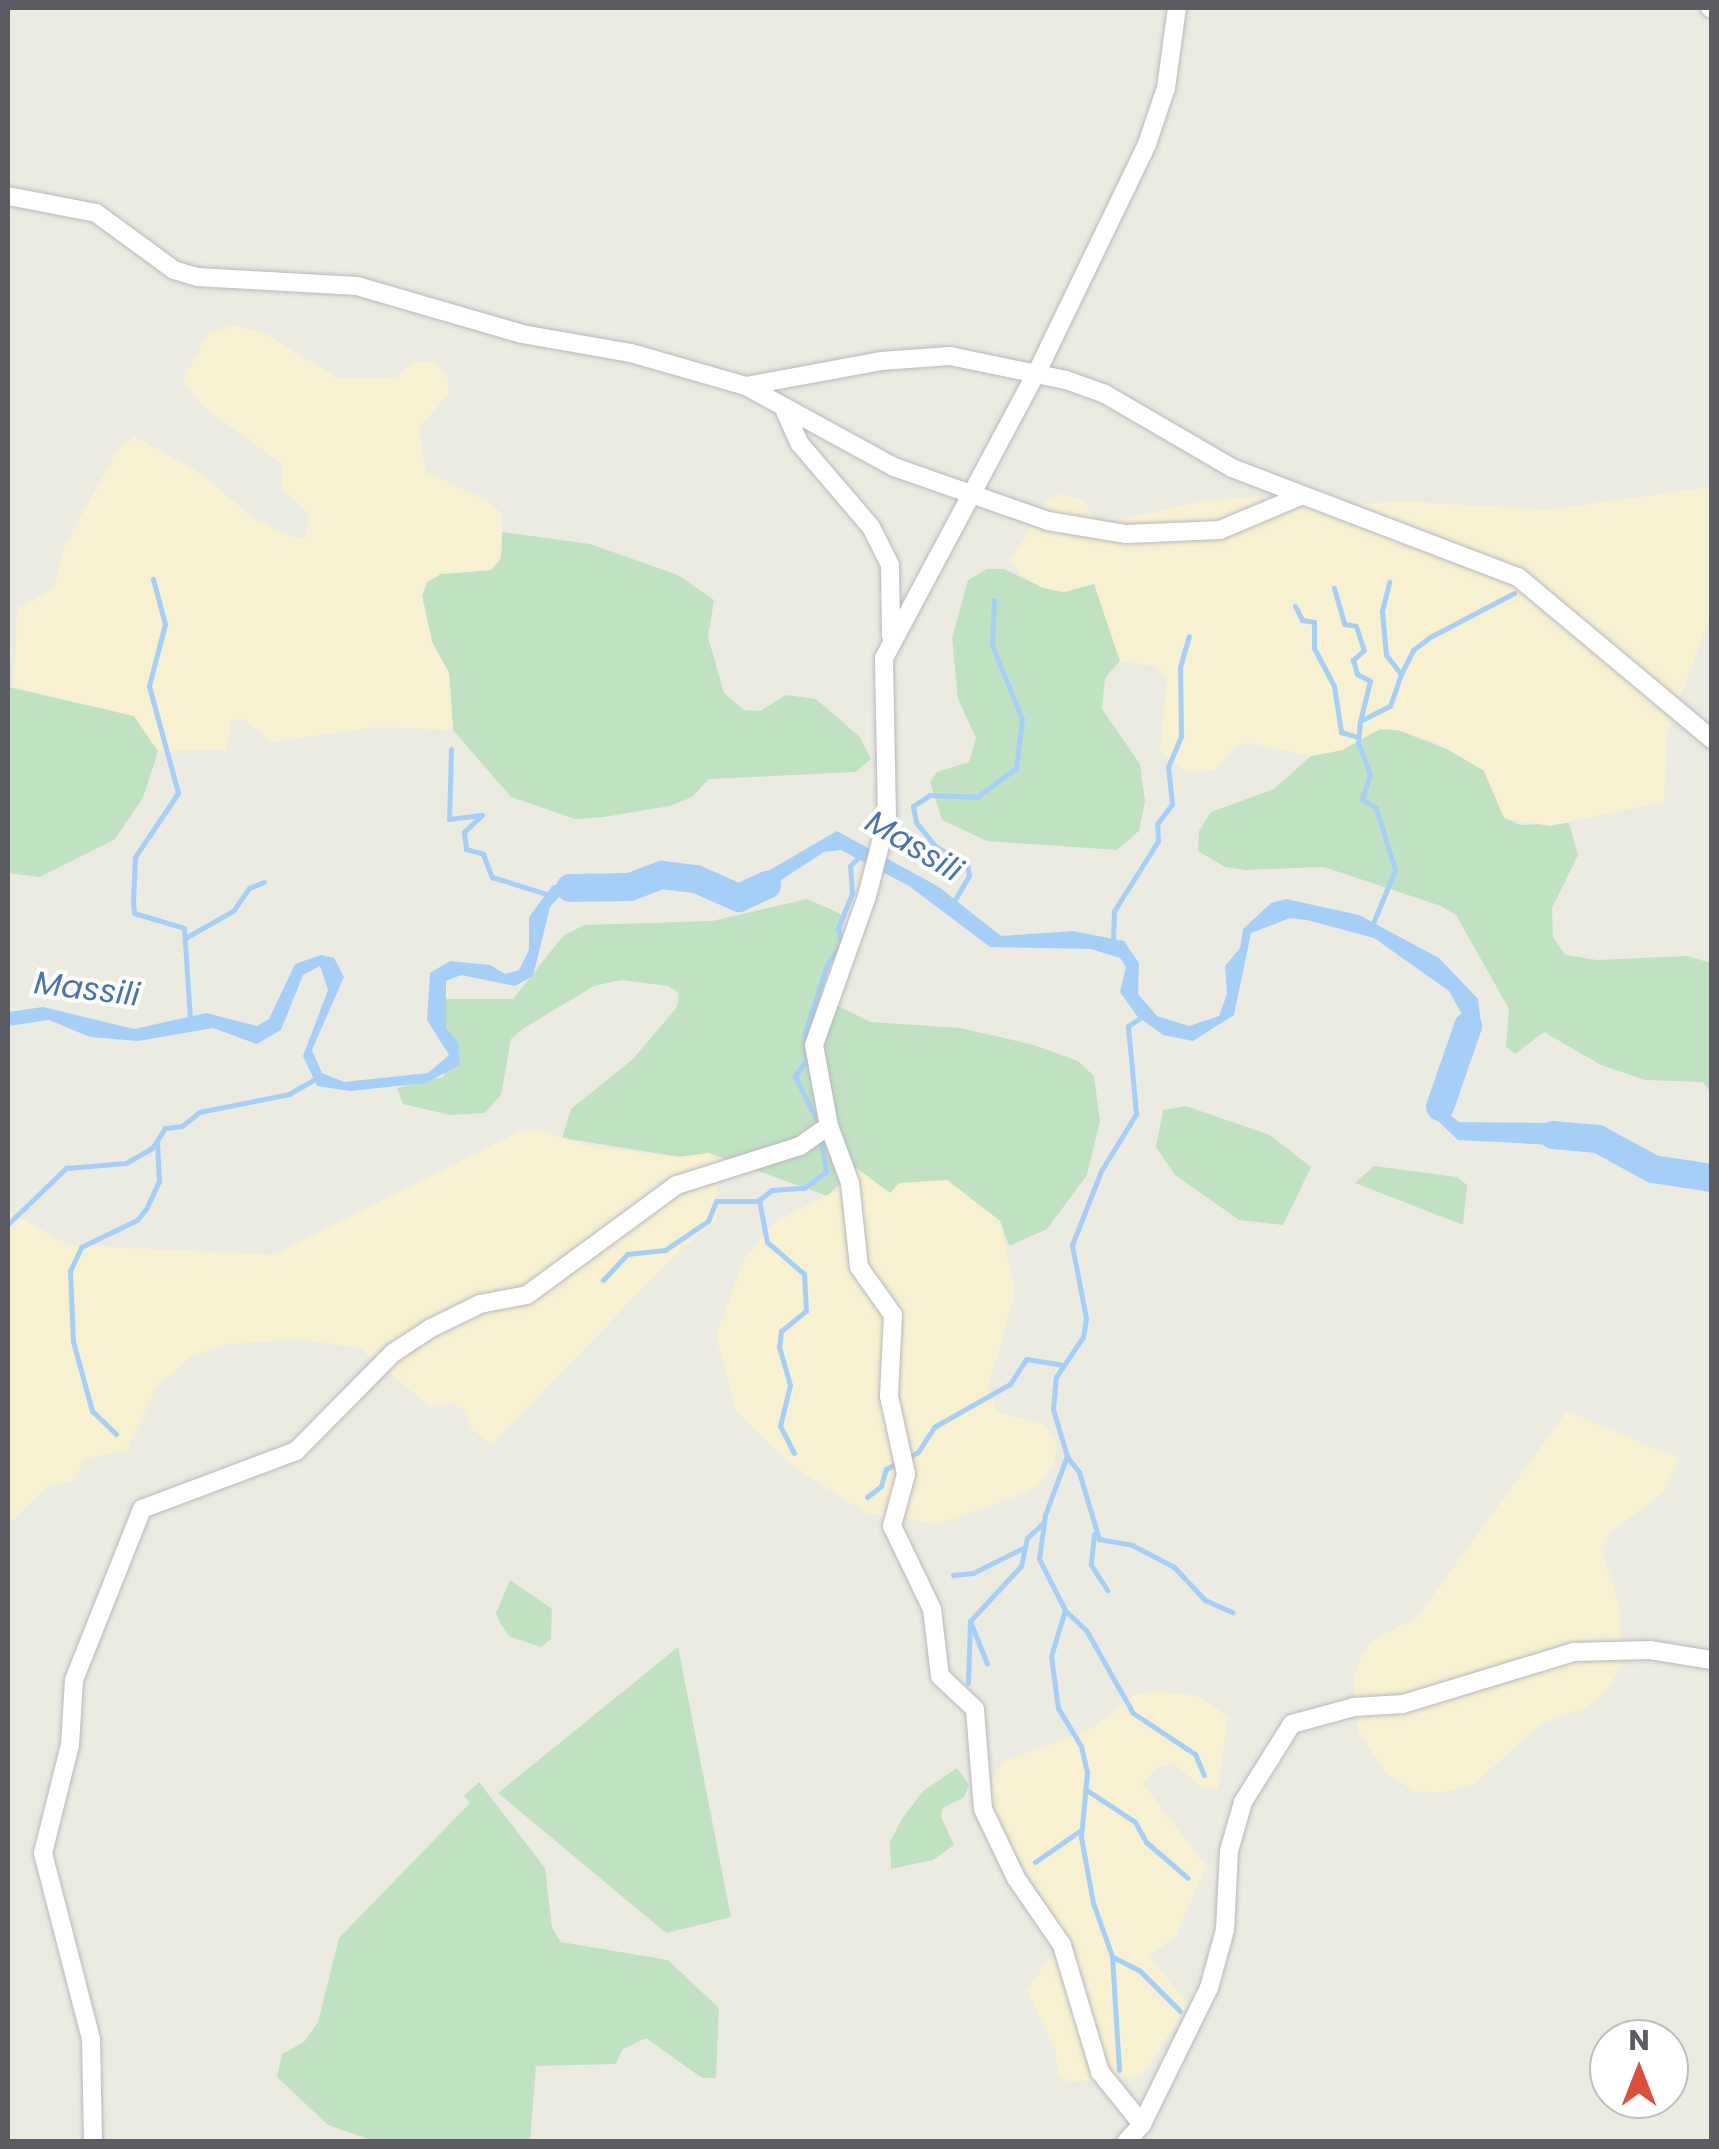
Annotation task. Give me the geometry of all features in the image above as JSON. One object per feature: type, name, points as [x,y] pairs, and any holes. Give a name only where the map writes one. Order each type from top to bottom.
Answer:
[{"type":"street","points":[[892,641],[1037,372],[1147,144],[1166,88],[1177,8]]},
{"type":"street","points":[[8,196],[96,213],[174,270],[198,277],[357,286],[522,334],[631,353],[746,386],[894,467],[971,498],[1048,522],[1126,534],[1220,530],[1302,495]]},
{"type":"street","points":[[746,386],[881,361],[950,356],[1037,372],[1105,394],[1169,437],[1302,495],[1518,577],[1712,739]]},
{"type":"street","points":[[784,409],[800,444],[871,528],[890,564],[892,641],[882,696],[887,818],[856,930],[814,1045],[829,1126],[850,1183],[860,1267],[893,1315],[890,1396],[906,1474],[892,1526],[932,1609],[934,1660],[940,1676],[975,1709],[983,1809],[1016,1878],[1062,1944],[1100,2072],[1142,2124]]},
{"type":"street","points":[[92,2140],[91,2040],[43,1853],[70,1746],[74,1680],[142,1509],[296,1450],[393,1354],[431,1328],[480,1304],[527,1294],[677,1186],[800,1146],[829,1126]]},
{"type":"street","points":[[1126,2142],[1142,2124],[1209,1988],[1224,1930],[1229,1851],[1244,1802],[1292,1724],[1354,1707],[1403,1704],[1574,1652],[1650,1650],[1712,1660]]},
{"type":"green space","points":[[502,532],[590,544],[678,575],[714,600],[708,637],[724,693],[744,710],[760,711],[786,695],[816,699],[860,737],[871,759],[856,772],[709,779],[692,797],[670,806],[604,817],[575,819],[511,797],[453,730],[449,673],[432,642],[422,596],[427,582],[441,574],[491,570],[501,558]]},
{"type":"green space","points":[[987,569],[1004,569],[1043,588],[1095,584],[1120,661],[1105,678],[1102,709],[1140,764],[1145,801],[1139,831],[1117,850],[987,841],[942,820],[930,782],[937,772],[969,762],[976,738],[958,699],[952,638],[968,580]]},
{"type":"green space","points":[[8,687],[134,716],[158,751],[143,798],[114,840],[40,877],[8,873]]},
{"type":"green space","points":[[1380,729],[1398,730],[1464,756],[1484,771],[1505,818],[1520,825],[1569,823],[1578,855],[1552,908],[1553,937],[1565,955],[1597,960],[1687,956],[1711,963],[1711,1093],[1703,1082],[1645,1080],[1601,1065],[1544,1032],[1515,1054],[1506,1047],[1509,1009],[1456,915],[1441,906],[1324,867],[1246,870],[1225,867],[1198,851],[1199,831],[1211,812],[1274,789],[1311,756],[1342,750]]},
{"type":"green space","points":[[807,899],[841,914],[842,943],[827,965],[821,998],[871,1022],[960,1028],[1034,1045],[1078,1061],[1094,1076],[1100,1121],[1087,1175],[1047,1229],[1009,1246],[1000,1221],[947,1180],[890,1193],[856,1168],[827,1196],[709,1153],[680,1157],[562,1138],[571,1109],[633,1059],[677,1007],[679,993],[668,986],[621,980],[594,986],[524,1028],[511,1039],[501,1095],[485,1113],[450,1115],[403,1104],[397,1088],[443,1077],[458,1042],[446,1028],[443,999],[513,999],[563,936],[584,925],[712,921]]},
{"type":"green space","points":[[1186,1106],[1270,1135],[1311,1167],[1283,1225],[1239,1220],[1175,1175],[1156,1147],[1163,1110]]},
{"type":"green space","points":[[1374,1166],[1457,1177],[1467,1185],[1463,1225],[1355,1183]]},
{"type":"green space","points":[[510,1580],[552,1609],[551,1639],[541,1647],[510,1637],[500,1623],[496,1613]]},
{"type":"green space","points":[[678,1647],[731,1917],[666,1933],[498,1793]]},
{"type":"green space","points":[[957,1768],[969,1785],[964,1797],[943,1808],[941,1817],[954,1845],[933,1860],[891,1869],[890,1842],[902,1819],[923,1791]]},
{"type":"green space","points":[[479,1782],[545,1868],[552,1928],[561,1942],[668,1960],[719,2008],[716,2078],[702,2078],[646,2038],[622,2050],[616,2064],[536,2066],[530,2141],[377,2142],[328,2125],[277,2077],[282,2054],[304,2042],[318,2022],[339,1938],[470,1803],[464,1796]]},
{"type":"sand","points":[[234,325],[264,333],[340,379],[395,378],[413,362],[435,362],[448,378],[448,395],[419,427],[426,472],[487,500],[501,513],[502,532],[501,558],[491,570],[441,574],[427,582],[422,596],[432,642],[449,673],[453,730],[375,727],[272,742],[241,718],[231,722],[226,750],[158,751],[134,716],[14,687],[17,609],[53,589],[64,548],[117,450],[134,436],[200,473],[255,519],[297,539],[306,536],[309,514],[281,488],[283,465],[201,405],[183,379],[209,333]]},
{"type":"sand","points":[[1711,487],[1711,614],[1667,733],[1664,802],[1550,826],[1504,818],[1484,771],[1437,743],[1398,730],[1380,729],[1342,750],[1311,756],[1249,743],[1235,747],[1216,769],[1189,773],[1160,751],[1167,680],[1157,667],[1120,661],[1094,584],[1064,592],[1043,588],[1021,575],[1011,560],[1047,500],[1062,494],[1084,501],[1093,516],[1109,522],[1209,500],[1303,495],[1358,505],[1398,501],[1547,510]]},
{"type":"sand","points":[[521,1131],[543,1131],[591,1147],[680,1157],[709,1153],[718,1159],[717,1219],[672,1258],[491,1445],[471,1428],[464,1410],[452,1403],[431,1408],[362,1349],[299,1339],[228,1344],[192,1356],[158,1385],[126,1450],[84,1459],[73,1481],[48,1486],[8,1524],[8,1211],[69,1245],[274,1255]]},
{"type":"sand","points":[[856,1168],[890,1193],[899,1183],[947,1180],[1000,1221],[1015,1294],[988,1388],[998,1412],[1044,1425],[1057,1442],[1055,1462],[1041,1482],[1022,1494],[939,1524],[867,1513],[795,1468],[736,1411],[716,1336],[744,1259],[776,1221],[841,1188]]},
{"type":"sand","points":[[1567,1411],[1679,1459],[1664,1492],[1612,1531],[1602,1550],[1620,1609],[1622,1664],[1607,1690],[1587,1707],[1541,1724],[1475,1783],[1441,1793],[1414,1791],[1385,1772],[1358,1731],[1353,1682],[1360,1659],[1369,1643],[1418,1616]]},
{"type":"sand","points":[[1150,1691],[1198,1696],[1228,1716],[1218,1789],[1203,1788],[1174,1764],[1156,1768],[1143,1784],[1206,1866],[1175,1938],[1149,1955],[1188,2005],[1142,2076],[1070,2082],[1060,2078],[1055,2050],[1027,1990],[1051,1956],[1070,1947],[1001,1826],[988,1796],[991,1780],[1005,1761],[1091,1729],[1133,1696]]},
{"type":"water","points":[[837,831],[939,887],[1001,936],[1073,931],[1124,941],[1139,963],[1138,994],[1157,1016],[1189,1026],[1219,1016],[1227,994],[1225,966],[1240,948],[1243,929],[1271,903],[1286,899],[1359,915],[1439,958],[1478,999],[1481,1024],[1462,1060],[1451,1059],[1452,1038],[1464,1018],[1449,991],[1374,938],[1307,920],[1290,918],[1251,933],[1234,1015],[1193,1041],[1163,1035],[1137,1016],[1120,992],[1126,967],[1120,958],[1091,949],[990,947],[909,886],[841,850],[824,852],[743,905],[734,900],[735,890]]},
{"type":"water","points":[[574,879],[611,880],[600,891],[559,897],[550,907],[533,976],[515,986],[461,975],[446,981],[446,1028],[458,1042],[460,1065],[426,1083],[350,1091],[317,1086],[303,1056],[328,990],[320,966],[303,975],[281,1030],[257,1044],[213,1028],[138,1041],[90,1037],[49,1020],[8,1026],[8,1012],[43,1007],[134,1029],[206,1013],[257,1026],[269,1019],[295,964],[321,955],[334,958],[344,977],[312,1050],[322,1073],[344,1082],[428,1073],[449,1055],[427,1020],[430,973],[450,961],[490,965],[505,974],[519,970],[529,950],[529,917],[552,886]]},
{"type":"water","points":[[1450,1070],[1446,1112],[1459,1122],[1556,1123],[1588,1134],[1591,1147],[1458,1140],[1437,1120],[1433,1103],[1437,1082]]},
{"type":"water","points":[[1624,1148],[1649,1164],[1711,1169],[1711,1183],[1650,1179],[1628,1162]]},
{"type":"waterway","points":[[153,579],[165,624],[149,686],[178,793],[135,857],[134,913],[184,928],[190,1019]]},
{"type":"waterway","points":[[1371,928],[1395,870],[1376,808],[1362,799],[1370,774],[1358,743],[1360,721],[1390,706],[1401,674],[1386,655],[1382,611],[1389,582]]},
{"type":"waterway","points":[[1334,588],[1344,624],[1356,626],[1364,650],[1353,660],[1357,674],[1370,681],[1360,721]]},
{"type":"waterway","points":[[1401,674],[1413,650],[1430,637],[1514,593]]},
{"type":"waterway","points":[[952,905],[969,876],[967,864],[936,847],[916,822],[913,806],[930,795],[977,797],[1016,768],[1022,719],[992,645],[994,600]]},
{"type":"waterway","points":[[1295,606],[1302,620],[1314,622],[1314,648],[1334,686],[1341,732],[1357,737]]},
{"type":"waterway","points":[[1113,940],[1114,911],[1158,841],[1157,824],[1172,804],[1168,767],[1181,736],[1180,667],[1189,636]]},
{"type":"waterway","points":[[451,749],[449,819],[482,815],[464,832],[466,849],[483,854],[492,877],[550,895]]},
{"type":"waterway","points":[[820,1127],[795,1076],[806,1060],[805,1033],[827,965],[842,943],[838,928],[852,893],[850,866],[859,857]]},
{"type":"waterway","name":"Massili","points":[[570,888],[630,887],[662,875],[696,879],[739,898],[767,885]]},
{"type":"waterway","points":[[187,937],[233,911],[249,888],[264,882]]},
{"type":"waterway","points":[[1119,2070],[1112,1956],[1093,1903],[1081,1837],[1087,1772],[1081,1746],[1058,1708],[1051,1656],[1065,1610],[1039,1559],[1045,1515],[1067,1456],[1053,1409],[1056,1377],[1083,1337],[1086,1318],[1072,1245],[1101,1171],[1136,1114],[1128,1026],[1145,1015]]},
{"type":"waterway","name":"Massili","points":[[1440,1107],[1468,1026]]},
{"type":"waterway","points":[[8,1224],[66,1168],[126,1163],[152,1148],[165,1128],[182,1126],[199,1112],[289,1094],[317,1078]]},
{"type":"waterway","name":"Massili","points":[[1553,1135],[1598,1139],[1653,1169],[1712,1178]]},
{"type":"waterway","points":[[794,1453],[780,1426],[790,1385],[779,1347],[781,1331],[806,1311],[804,1274],[767,1242],[759,1200],[772,1190],[804,1188],[826,1172],[820,1138]]},
{"type":"waterway","points":[[116,1434],[92,1411],[73,1341],[70,1271],[81,1247],[137,1220],[146,1209],[159,1181],[157,1142]]},
{"type":"waterway","points":[[603,1280],[627,1254],[665,1250],[708,1221],[716,1201],[758,1201]]},
{"type":"waterway","points":[[867,1497],[881,1486],[886,1469],[918,1452],[934,1427],[1010,1384],[1026,1359],[1064,1365]]},
{"type":"waterway","points":[[1068,1458],[1079,1472],[1099,1539],[1132,1545],[1174,1567],[1205,1600],[1232,1612]]},
{"type":"waterway","points":[[968,1683],[970,1621],[1021,1566],[1027,1538],[1042,1524]]},
{"type":"waterway","points":[[1094,1534],[1091,1565],[1107,1590]]},
{"type":"waterway","points":[[953,1575],[973,1573],[1023,1548]]},
{"type":"waterway","points":[[1066,1611],[1086,1630],[1133,1713],[1195,1754],[1204,1775]]},
{"type":"waterway","points":[[970,1621],[987,1664]]},
{"type":"waterway","points":[[1085,1789],[1135,1822],[1146,1842],[1188,1878]]},
{"type":"waterway","points":[[1035,1862],[1081,1830]]},
{"type":"waterway","points":[[1113,1957],[1139,1970],[1180,2011]]}]
